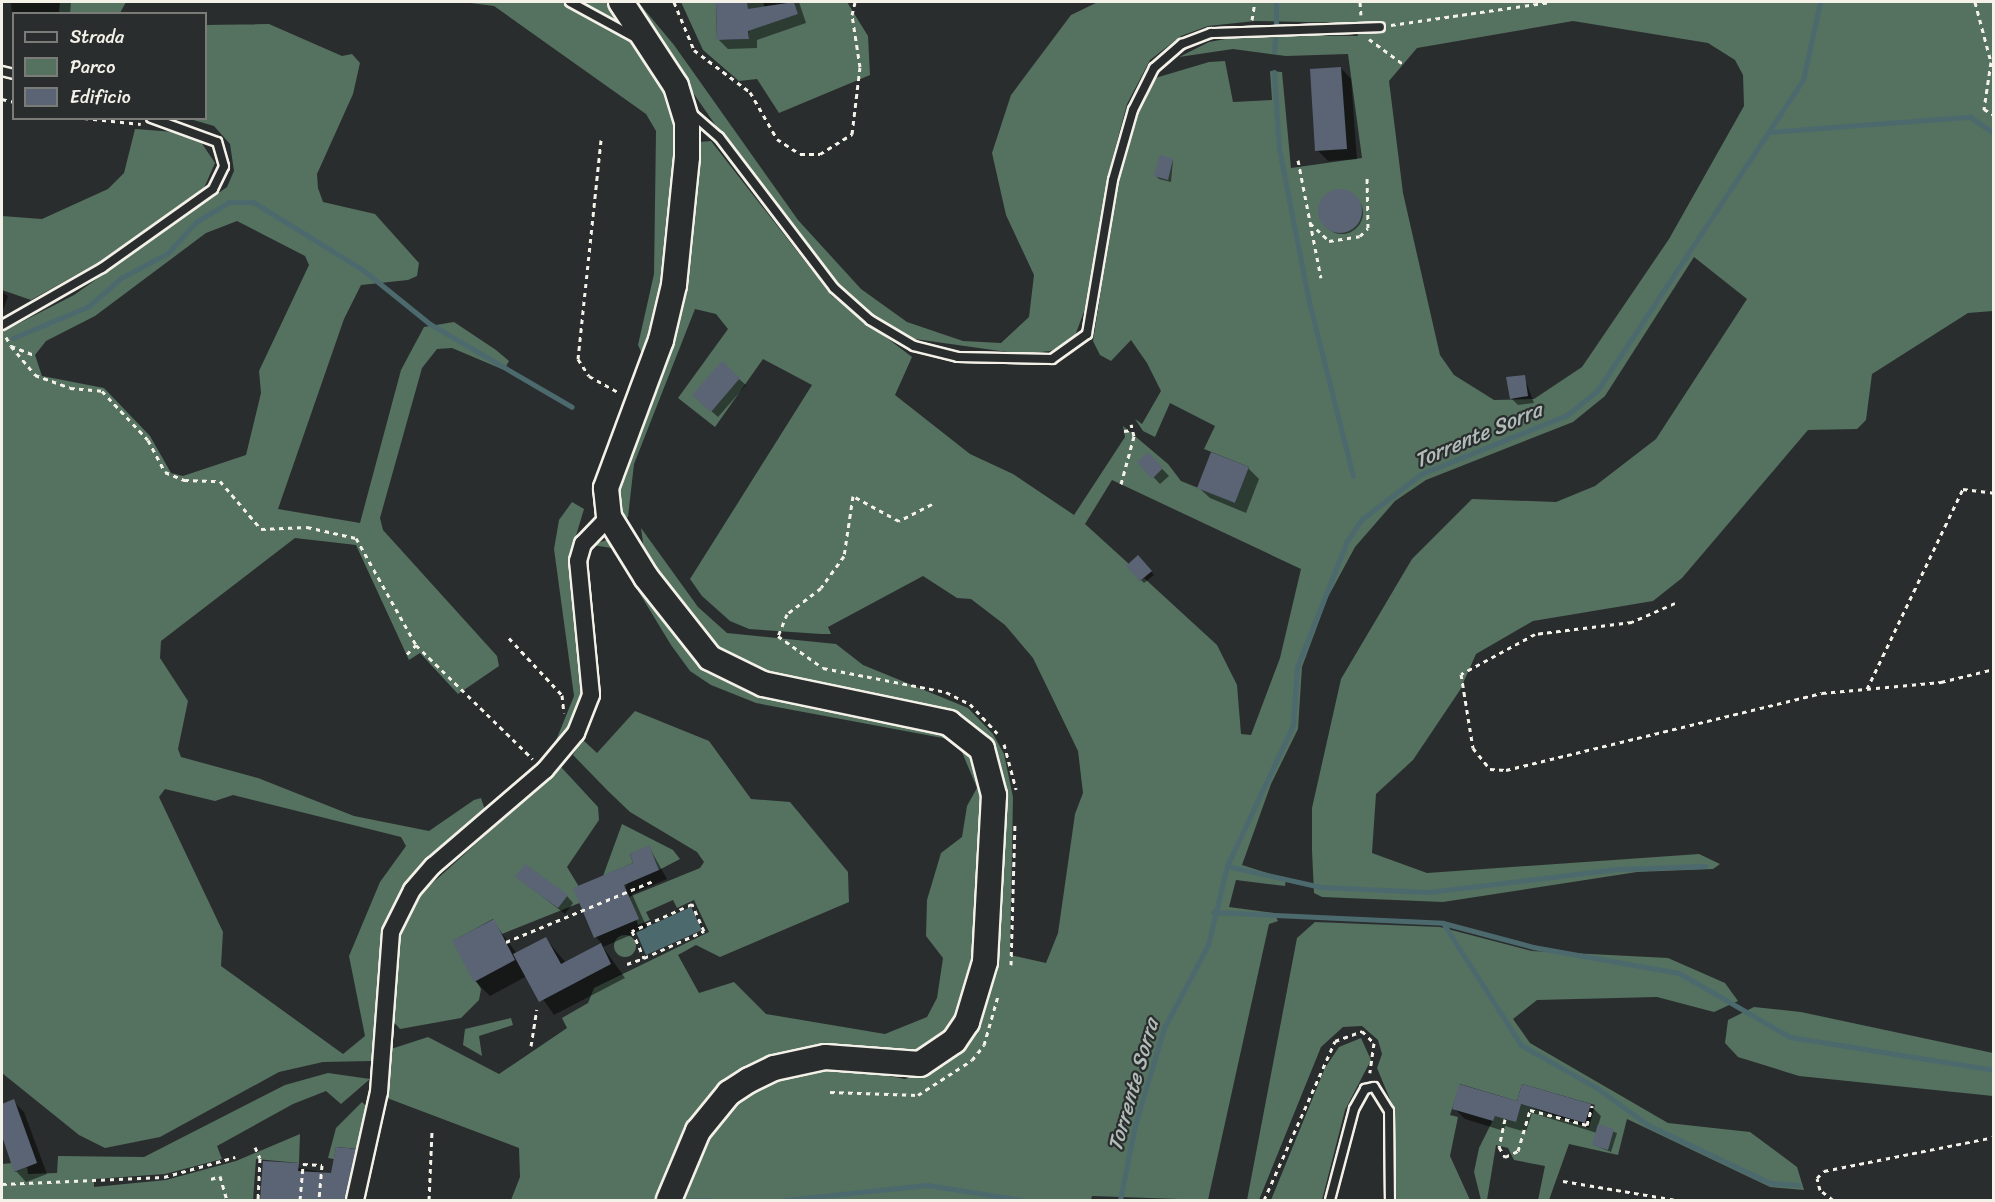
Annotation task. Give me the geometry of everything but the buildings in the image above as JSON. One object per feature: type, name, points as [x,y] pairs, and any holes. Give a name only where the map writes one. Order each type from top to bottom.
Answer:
[{"type":"street","points":[[621,2],[656,51],[682,107],[687,157],[674,285],[637,403],[606,488],[609,517],[646,577],[710,658],[763,684],[949,723],[982,749],[994,795],[985,962],[967,1022],[954,1041],[920,1064],[825,1058],[774,1068],[749,1080],[729,1094],[703,1124],[669,1200]]},
{"type":"street","points":[[356,1200],[379,1092],[390,932],[399,910],[434,866],[540,765],[568,746],[588,709],[591,679],[578,561],[583,544],[609,517]]},
{"type":"lane","points":[[570,2],[656,51]]},
{"type":"lane","points":[[682,107],[720,137],[787,232],[834,288],[870,320],[914,346],[958,357],[1052,359],[1075,347],[1091,323],[1113,180],[1133,110],[1154,68],[1182,44],[1250,28],[1361,29],[1380,27]]},
{"type":"lane","points":[[2,325],[102,268],[213,189],[224,166],[217,142],[157,120]]},
{"type":"lane","points":[[1330,1200],[1354,1109],[1365,1089],[1381,1091],[1389,1111],[1390,1200]]},
{"type":"path","points":[[674,2],[694,50],[750,92],[777,139],[800,154],[820,154],[852,134],[860,67],[852,15],[855,2]]},
{"type":"path","points":[[1250,28],[1255,2]]},
{"type":"path","points":[[1380,27],[1551,2]]},
{"type":"path","points":[[1975,2],[1991,62],[1984,109],[1994,115]]},
{"type":"path","points":[[1361,29],[1374,46],[1403,64]]},
{"type":"path","points":[[108,120],[178,126]]},
{"type":"path","points":[[602,140],[578,359],[589,376],[637,403]]},
{"type":"path","points":[[1298,160],[1321,278]]},
{"type":"path","points":[[1310,223],[1329,241],[1360,236],[1368,228],[1371,205],[1367,178]]},
{"type":"path","points":[[2,330],[11,346],[35,375],[70,388],[102,391],[148,440],[165,472],[184,480],[220,481],[261,530],[307,527],[356,538],[416,645],[540,765]]},
{"type":"path","points":[[11,346],[35,355]]},
{"type":"path","points":[[1121,484],[1132,430],[1131,424]]},
{"type":"path","points":[[1124,431],[1132,430]]},
{"type":"path","points":[[1867,689],[1963,489],[1994,493]]},
{"type":"path","points":[[872,674],[823,668],[778,636],[787,614],[821,588],[844,556],[854,496],[899,521],[932,504]]},
{"type":"path","points":[[1675,603],[1632,622],[1535,634],[1461,674],[1473,748],[1490,769],[1506,770],[1822,693],[1867,689],[1994,669]]},
{"type":"path","points":[[508,638],[562,695],[560,723]]},
{"type":"path","points":[[407,654],[416,645]]},
{"type":"path","points":[[540,752],[540,765]]},
{"type":"path","points":[[506,942],[653,881]]},
{"type":"path","points":[[627,964],[644,958],[704,931],[692,904],[632,931],[644,958]]},
{"type":"path","points":[[531,1046],[537,1009]]},
{"type":"path","points":[[1264,1200],[1328,1050],[1348,1033],[1362,1031],[1374,1043],[1376,1057],[1365,1089]]},
{"type":"path","points":[[1505,1119],[1499,1147],[1505,1157],[1518,1151],[1530,1110],[1587,1125],[1593,1106]]},
{"type":"path","points":[[429,1200],[432,1130]]},
{"type":"path","points":[[1833,1200],[1820,1190],[1817,1178],[1824,1171],[1994,1137]]},
{"type":"path","points":[[255,1147],[260,1158],[258,1200]]},
{"type":"path","points":[[2,1184],[164,1177],[235,1158]]},
{"type":"path","points":[[300,1200],[303,1164],[321,1165],[319,1200]]},
{"type":"path","points":[[211,1179],[219,1176],[227,1200]]},
{"type":"path","points":[[1563,1181],[1677,1200]]},
{"type":"green space","points":[[60,2],[126,2],[121,12],[59,12]]},
{"type":"green space","points":[[463,2],[610,2],[668,89],[675,124],[671,229],[652,343],[643,356],[638,345],[654,274],[656,131],[646,114],[494,6]]},
{"type":"green space","points":[[630,2],[638,2],[674,45],[798,220],[861,289],[907,322],[963,341],[1001,343],[1029,317],[1034,275],[1006,215],[992,153],[1011,95],[1071,15],[1098,2],[1993,2],[1993,311],[1968,313],[1872,374],[1866,420],[1857,429],[1808,430],[1682,578],[1653,601],[1533,621],[1476,654],[1460,690],[1413,760],[1376,794],[1372,853],[1427,873],[1699,854],[1720,864],[1713,869],[1637,872],[1443,902],[1322,897],[1314,893],[1312,851],[1312,808],[1341,679],[1412,559],[1472,499],[1556,502],[1595,486],[1656,439],[1747,299],[1694,257],[1605,396],[1573,422],[1426,480],[1395,501],[1355,547],[1328,597],[1302,667],[1298,729],[1271,784],[1242,865],[1286,879],[1285,886],[1236,880],[1229,907],[1274,913],[1278,921],[1269,924],[1208,1200],[1092,1196],[1091,1200],[677,1200],[716,1118],[752,1088],[799,1070],[845,1068],[905,1079],[945,1065],[963,1048],[997,952],[1003,797],[984,737],[955,714],[772,675],[717,653],[646,564],[641,528],[698,607],[727,633],[836,644],[863,665],[968,708],[993,734],[1004,754],[1013,797],[1010,955],[1046,963],[1058,933],[1075,814],[1083,793],[1078,751],[1033,658],[1005,625],[971,599],[957,598],[923,576],[828,627],[831,634],[821,634],[749,629],[730,621],[702,596],[690,579],[812,385],[763,359],[715,427],[678,398],[728,329],[716,314],[695,309],[634,464],[628,517],[622,520],[615,497],[687,282],[699,142],[711,141],[832,296],[912,357],[895,395],[970,454],[1013,474],[1074,515],[1125,437],[1123,426],[1168,464],[1181,481],[1235,503],[1249,467],[1204,449],[1215,426],[1170,403],[1155,437],[1143,431],[1135,419],[1142,424],[1161,391],[1147,363],[1131,340],[1111,361],[1100,355],[1093,341],[1118,182],[1136,112],[1152,79],[1209,62],[1225,61],[1233,102],[1272,100],[1270,71],[1282,72],[1291,168],[1362,158],[1348,54],[1286,56],[1233,49],[1179,57],[1209,42],[1247,35],[1358,36],[1353,23],[1255,21],[1208,26],[1181,36],[1150,60],[1127,104],[1108,175],[1085,309],[1073,341],[1050,351],[1022,354],[915,339],[872,315],[837,285],[721,133]],"holes":[[[1573,21],[1708,43],[1735,60],[1743,75],[1744,106],[1669,239],[1582,367],[1534,399],[1494,400],[1454,375],[1440,355],[1403,193],[1389,81],[1417,48]],[[1112,480],[1301,569],[1280,658],[1251,735],[1241,734],[1237,685],[1217,645],[1144,578],[1140,581],[1129,564],[1085,524]]]},
{"type":"green space","points":[[681,2],[716,2],[717,40],[749,39],[747,2],[763,2],[770,23],[798,14],[794,2],[847,2],[868,36],[870,75],[779,113],[757,79],[739,81],[703,50]]},
{"type":"green space","points":[[269,24],[342,56],[352,54],[360,63],[353,94],[317,174],[318,188],[323,202],[375,214],[419,263],[417,276],[408,280],[361,285],[344,319],[278,509],[360,523],[401,370],[424,327],[454,322],[496,350],[509,361],[504,370],[452,348],[437,349],[422,368],[380,518],[383,530],[497,656],[499,666],[458,694],[420,653],[409,660],[356,545],[295,538],[161,641],[160,658],[188,701],[178,749],[181,757],[258,778],[354,816],[429,831],[474,800],[481,798],[485,810],[425,866],[394,905],[384,929],[378,971],[372,1061],[323,1062],[279,1072],[160,1137],[105,1148],[79,1135],[2,1073],[2,332],[74,295],[227,187],[234,171],[230,144],[214,126],[193,120],[207,120],[207,25]],"holes":[[[237,221],[305,256],[309,265],[259,371],[261,393],[246,455],[183,476],[171,473],[150,436],[104,388],[42,376],[35,355],[46,341],[95,316],[206,233]],[[165,789],[215,801],[233,795],[401,837],[406,846],[380,882],[349,956],[365,1036],[343,1054],[221,966],[223,932],[159,797]]]},
{"type":"green space","points":[[135,129],[175,132],[201,142],[215,163],[204,188],[99,262],[31,300],[2,290],[2,216],[42,219],[108,189],[124,173]]},
{"type":"green space","points":[[572,502],[584,509],[569,559],[583,702],[570,730],[553,748],[574,696],[554,549],[559,520]]},
{"type":"green space","points":[[609,539],[705,664],[924,722],[972,751],[983,780],[982,907],[969,993],[947,1037],[917,1057],[826,1049],[693,1124],[667,1172],[660,1200],[511,1200],[520,1177],[519,1148],[387,1098],[391,1049],[428,1037],[499,1074],[567,1028],[562,1018],[588,1003],[594,988],[709,932],[694,900],[677,908],[673,900],[646,912],[650,920],[638,925],[629,897],[700,868],[704,862],[697,852],[630,812],[608,791],[573,755],[582,739],[597,753],[635,711],[709,741],[751,799],[790,802],[848,872],[849,902],[720,957],[696,945],[678,955],[699,993],[734,982],[766,1014],[885,1034],[927,1017],[937,998],[943,958],[926,936],[927,900],[941,853],[962,837],[967,806],[977,788],[959,745],[948,739],[756,703],[711,685],[690,671],[671,645],[612,548],[592,545]]},
{"type":"green space","points":[[561,767],[598,807],[599,820],[567,867],[587,900],[502,934],[493,919],[453,941],[481,989],[479,1000],[461,1018],[400,1029],[391,1019],[397,942],[416,898]]},
{"type":"green space","points":[[622,824],[673,850],[680,859],[659,870],[649,846],[630,854],[633,863],[603,876]]},
{"type":"green space","points":[[1315,922],[1440,927],[1532,951],[1668,958],[1725,983],[1738,1001],[1714,1012],[1657,997],[1537,1000],[1513,1019],[1530,1043],[1668,1123],[1750,1132],[1797,1167],[1804,1190],[1770,1187],[1627,1119],[1618,1155],[1569,1144],[1549,1200],[1538,1200],[1545,1166],[1514,1160],[1508,1148],[1496,1145],[1487,1200],[1481,1200],[1474,1172],[1479,1148],[1495,1116],[1521,1104],[1589,1128],[1595,1105],[1522,1084],[1517,1101],[1460,1084],[1450,1115],[1458,1117],[1450,1156],[1470,1200],[1394,1200],[1394,1109],[1377,1068],[1382,1054],[1378,1040],[1362,1026],[1343,1027],[1321,1047],[1259,1200],[1247,1200],[1297,938]]},
{"type":"green space","points":[[625,935],[633,938],[636,946],[633,954],[625,957],[617,954],[614,946],[617,938]]},
{"type":"green space","points":[[1754,1007],[1801,1012],[1993,1053],[1993,1096],[1799,1076],[1738,1057],[1725,1043],[1728,1020]]},
{"type":"green space","points":[[511,1018],[513,1025],[479,1036],[482,1056],[463,1045],[465,1029]]},
{"type":"green space","points":[[1361,1038],[1371,1060],[1345,1110],[1322,1200],[1271,1200],[1325,1068],[1339,1047]]},
{"type":"green space","points":[[328,1073],[370,1079],[341,1104],[326,1091],[293,1104],[217,1146],[222,1159],[165,1174],[94,1179],[94,1187],[166,1180],[236,1161],[300,1134],[299,1163],[256,1159],[253,1200],[2,1200],[2,1164],[12,1163],[15,1172],[27,1167],[28,1174],[57,1173],[58,1156],[144,1157],[285,1085]]},
{"type":"green space","points":[[362,1102],[369,1109],[359,1149],[336,1147],[334,1159],[328,1158],[336,1128]]},
{"type":"water","points":[[691,907],[702,930],[646,955],[636,932]]},
{"type":"waterway","points":[[1276,2],[1276,24]]},
{"type":"waterway","name":"Torrente Sorra","points":[[1120,1200],[1135,1125],[1164,1028],[1208,945],[1227,866],[1293,725],[1297,667],[1347,541],[1362,519],[1421,474],[1567,415],[1597,391],[1803,80],[1820,2]]},
{"type":"waterway","points":[[1274,51],[1275,39]]},
{"type":"waterway","points":[[1274,72],[1279,149],[1309,302],[1353,476]]},
{"type":"waterway","points":[[1769,132],[1970,117],[1994,133]]},
{"type":"waterway","points":[[13,338],[89,306],[121,278],[168,253],[196,222],[229,202],[253,202],[363,270],[430,324],[572,407]]},
{"type":"waterway","points":[[1227,866],[1321,887],[1428,892],[1618,869],[1705,866]]},
{"type":"waterway","points":[[1213,912],[1443,923],[1533,947],[1679,973],[1790,1037],[1994,1070]]},
{"type":"waterway","points":[[1443,923],[1521,1045],[1597,1088],[1648,1125],[1770,1183],[1798,1185]]},
{"type":"waterway","points":[[785,1200],[927,1185],[1022,1200]]},
{"type":"waterway","points":[[686,1200],[709,1200]]}]
